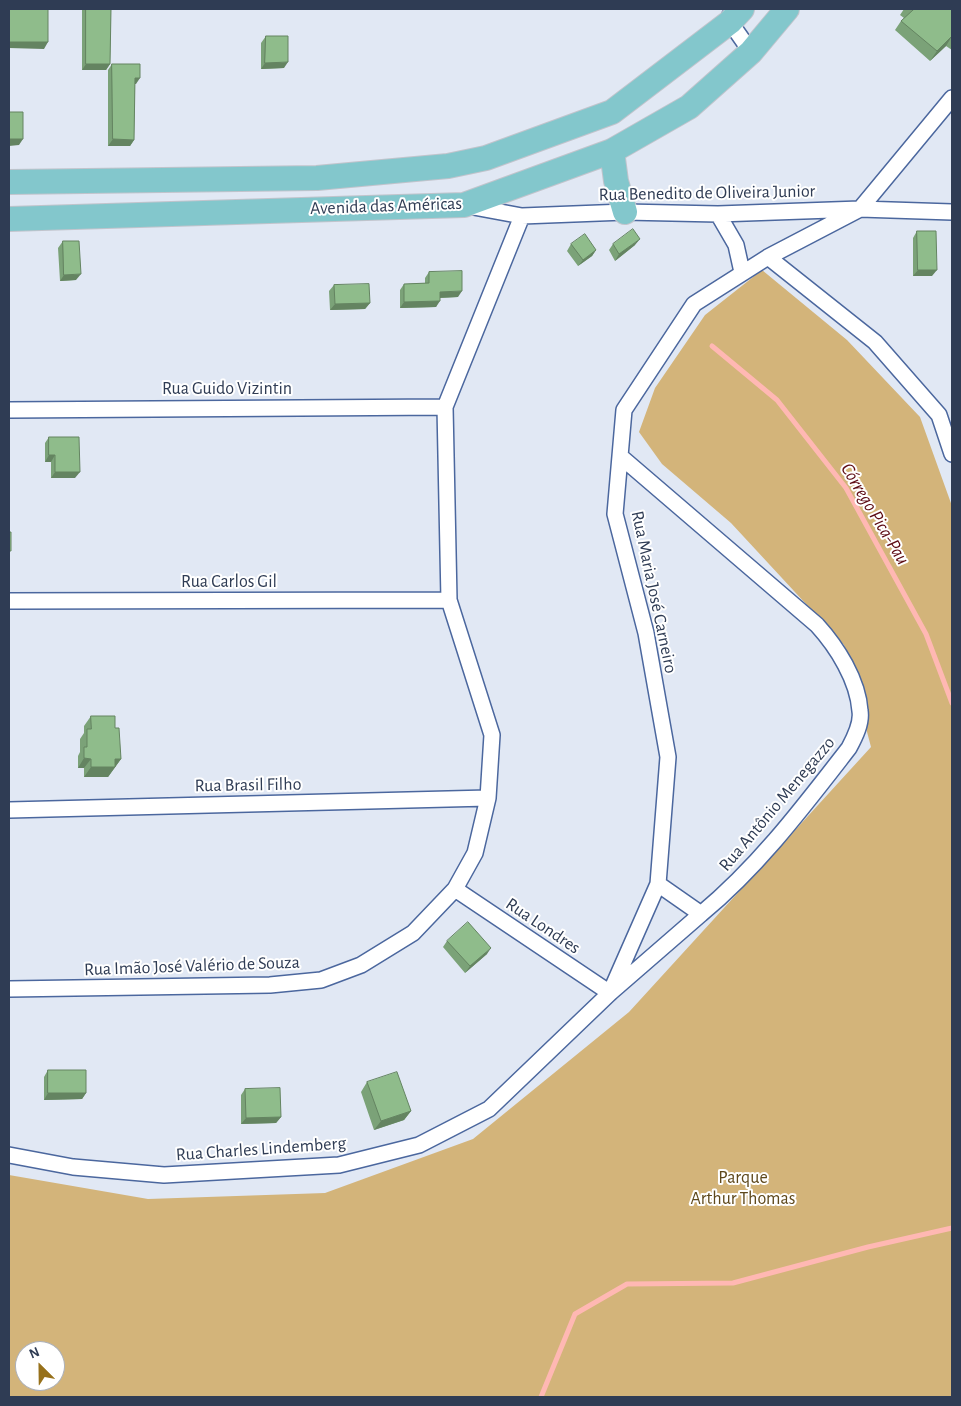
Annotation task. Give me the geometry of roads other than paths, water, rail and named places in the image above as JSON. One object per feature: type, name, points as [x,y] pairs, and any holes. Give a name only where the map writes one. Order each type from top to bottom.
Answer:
[{"type":"main road","name":"Avenida das Américas","points":[[9,219],[464,205],[612,151],[689,107],[751,52],[787,9]]},
{"type":"main road","name":"Avenida das Américas","points":[[9,182],[317,178],[448,166],[486,158],[612,112],[734,13]]},
{"type":"main road","points":[[612,151],[616,181],[625,212]]},
{"type":"street","points":[[734,13],[751,52]]},
{"type":"street","name":"Rua Maria José Carneiro","points":[[658,884],[668,757],[646,633],[615,514],[624,410],[694,304],[768,257],[860,209],[952,98]]},
{"type":"street","name":"Rua Benedito de Oliveira Junior","points":[[464,205],[522,216],[625,212],[718,214],[860,209],[952,212]]},
{"type":"street","points":[[718,214],[736,245],[742,272]]},
{"type":"street","name":"Rua Imão José Valério de Souza","points":[[9,989],[270,985],[321,980],[362,965],[413,933],[455,889],[474,853],[488,798],[492,735],[449,600],[445,407],[522,216]]},
{"type":"street","points":[[768,257],[875,342],[946,417],[952,454]]},
{"type":"street","name":"Rua Guido Vizintin","points":[[9,410],[445,407]]},
{"type":"street","name":"Rua Antônio Menegazzo","points":[[610,993],[732,888],[792,822],[849,748],[857,733],[861,712],[851,679],[836,649],[817,625],[620,456]]},
{"type":"street","name":"Rua Carlos Gil","points":[[9,601],[449,600]]},
{"type":"street","name":"Rua Brasil Filho","points":[[9,810],[488,798]]},
{"type":"street","points":[[658,884],[702,914]]},
{"type":"street","name":"Rua Charles Lindemberg","points":[[9,1155],[73,1167],[164,1175],[340,1165],[420,1145],[489,1108],[610,993],[658,884]]},
{"type":"street","name":"Rua Londres","points":[[455,889],[610,993]]},
{"type":"waterway","name":"Córrego Pica-Pau","points":[[712,346],[777,400],[846,488],[926,634],[952,703]]},
{"type":"waterway","points":[[541,1397],[575,1314],[627,1284],[733,1283],[868,1247],[952,1228]]},
{"type":"park label","name":"Parque Arthur Thomas","points":[[743,1188]]}]
